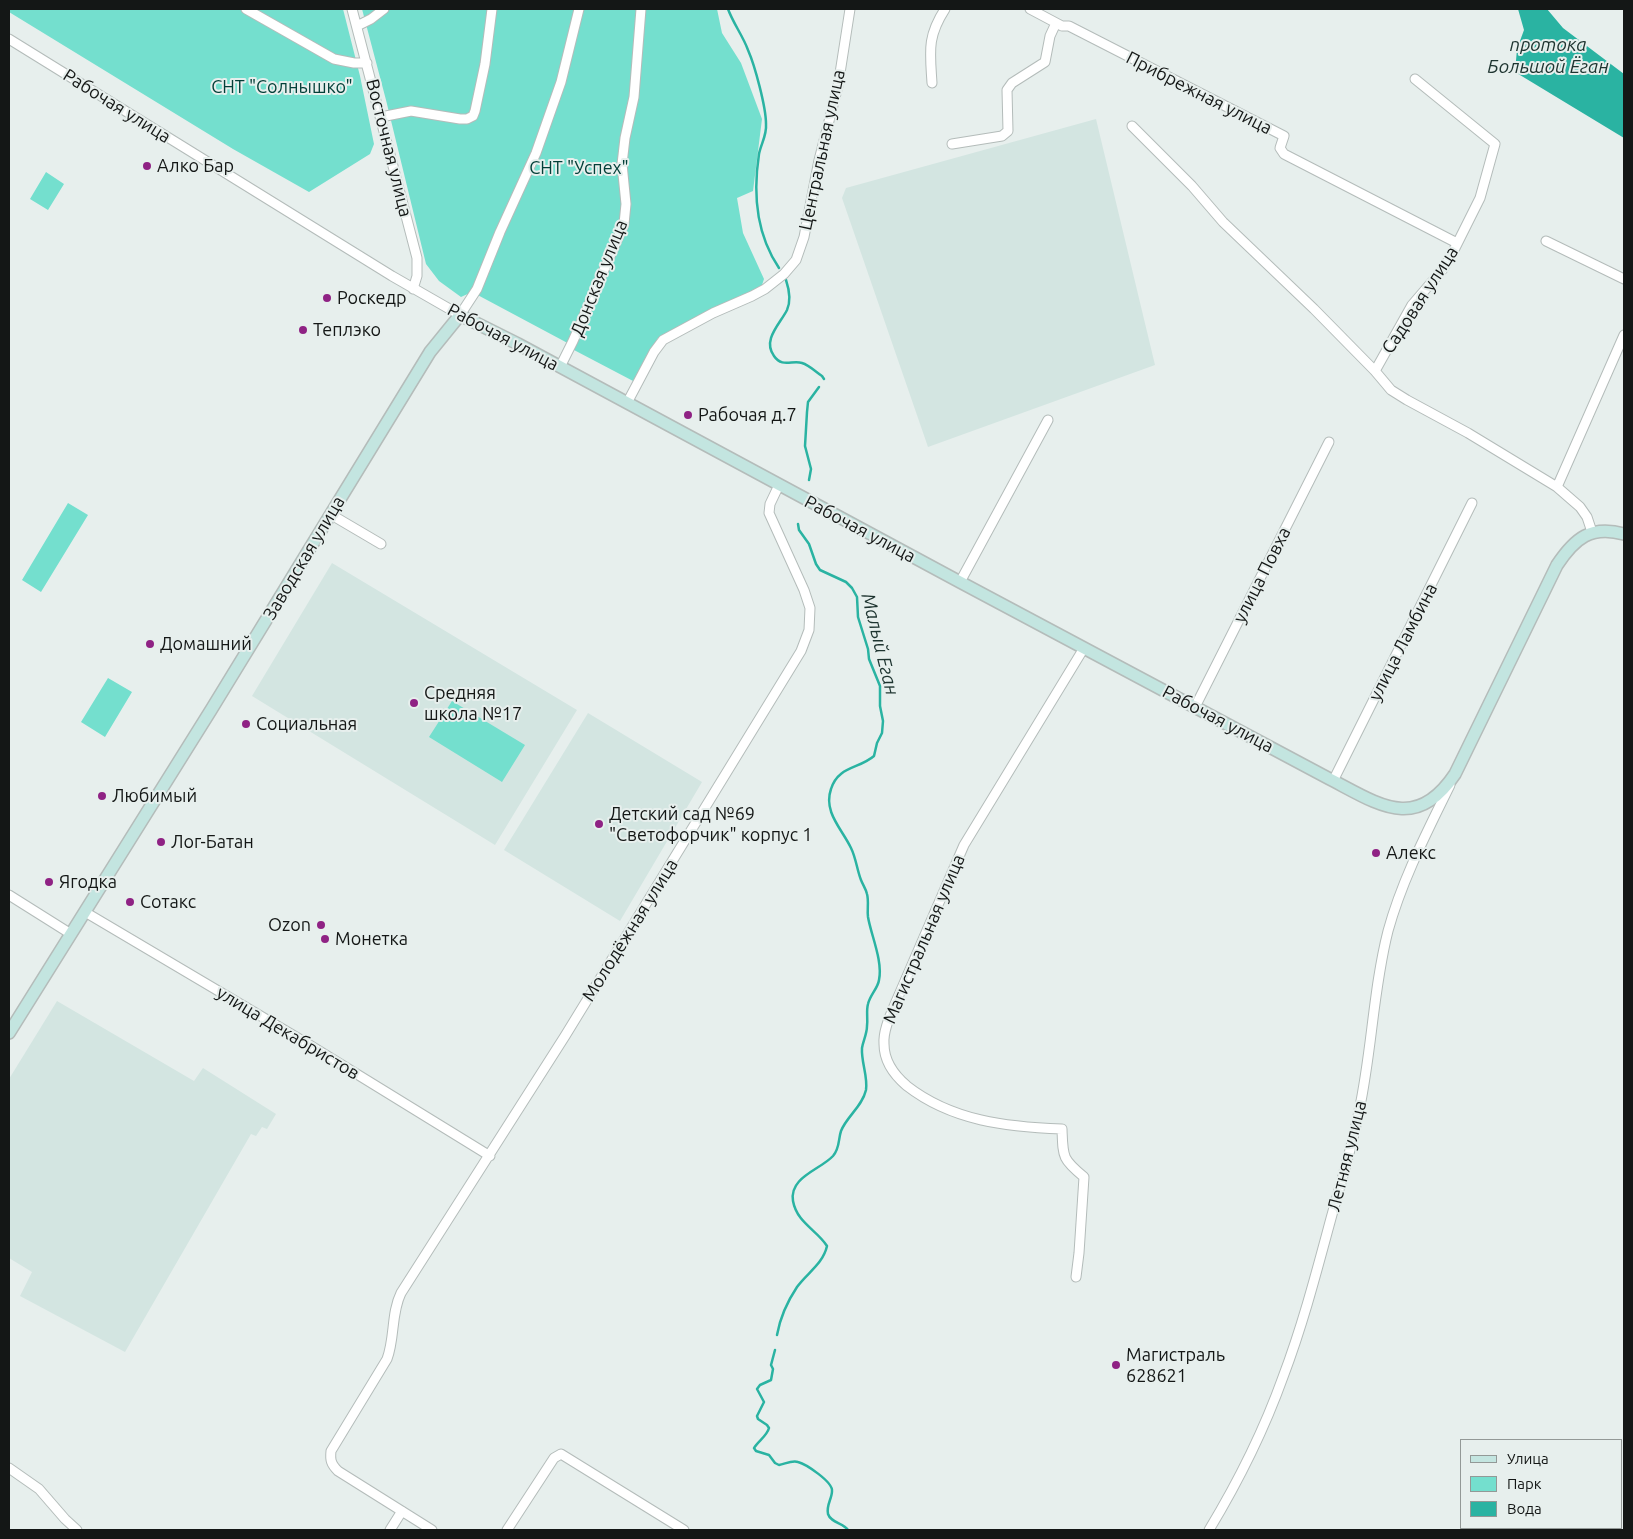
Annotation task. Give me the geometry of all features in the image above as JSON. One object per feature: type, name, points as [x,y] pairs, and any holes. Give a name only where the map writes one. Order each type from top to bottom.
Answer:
[{"type":"street","points":[[246,9],[334,58],[354,63],[367,63]]},
{"type":"street","name":"Восточная улица","points":[[352,9],[417,258],[418,276],[413,289]]},
{"type":"street","points":[[357,26],[384,9]]},
{"type":"street","points":[[381,117],[411,110],[460,119],[467,119],[473,116],[484,64],[492,9]]},
{"type":"street","points":[[460,315],[477,289],[500,232],[536,154],[561,82],[579,9]]},
{"type":"street","name":"Донская улица","points":[[560,367],[589,306],[624,224],[626,214],[622,164],[625,138],[634,98],[641,9]]},
{"type":"street","name":"Центральная улица","points":[[628,403],[654,352],[663,340],[713,313],[752,296],[774,282],[796,260],[800,250],[819,160],[838,86],[850,9]]},
{"type":"street","points":[[932,83],[931,39],[937,22],[946,9]]},
{"type":"street","name":"Прибрежная улица","points":[[1030,9],[1056,23],[1066,27],[1069,26],[1284,136],[1280,148],[1284,154],[1457,243]]},
{"type":"street","points":[[952,144],[1002,136],[1008,131],[1006,90],[1012,83],[1045,62],[1050,36],[1056,23]]},
{"type":"street","name":"Рабочая улица","points":[[9,40],[413,289],[1333,781],[1377,803],[1393,808],[1418,807],[1434,799],[1447,786],[1455,774],[1557,565],[1568,549],[1579,538],[1592,532]]},
{"type":"street","name":"Садовая улица","points":[[1375,371],[1412,305],[1443,269],[1457,243],[1480,198],[1495,144],[1415,79]]},
{"type":"street","points":[[1132,126],[1192,186],[1223,222],[1293,288],[1375,371],[1391,390],[1468,433],[1557,487],[1580,507],[1587,517],[1592,532],[1619,533]]},
{"type":"street","points":[[1546,241],[1624,279]]},
{"type":"street","name":"Заводская улица","points":[[9,1033],[430,352],[460,315]]},
{"type":"street","points":[[1557,487],[1624,335]]},
{"type":"street","points":[[960,582],[1048,420]]},
{"type":"street","name":"улица Повха","points":[[1195,707],[1328,442]]},
{"type":"street","name":"Молодёжная улица","points":[[402,1511],[338,1471],[332,1465],[331,1451],[387,1360],[397,1302],[401,1293],[490,1156],[802,651],[809,630],[810,608],[770,513],[771,500],[779,485]]},
{"type":"street","name":"улица Ламбина","points":[[1333,781],[1472,503]]},
{"type":"street","points":[[330,514],[381,544]]},
{"type":"street","name":"Магистральная улица","points":[[1076,1277],[1084,1177],[1066,1160],[1062,1150],[1062,1129],[1005,1125],[974,1119],[945,1109],[915,1092],[898,1078],[887,1063],[884,1044],[886,1028],[894,1004],[964,845],[1084,648]]},
{"type":"street","name":"Летняя улица","points":[[1209,1530],[1243,1467],[1265,1420],[1283,1378],[1298,1332],[1359,1113],[1388,932],[1419,848],[1455,774]]},
{"type":"street","points":[[9,895],[71,934]]},
{"type":"street","name":"улица Декабристов","points":[[85,912],[308,1044],[490,1156]]},
{"type":"street","points":[[507,1530],[554,1458],[561,1454],[684,1530]]},
{"type":"street","points":[[9,1468],[39,1489],[77,1530]]},
{"type":"street","points":[[390,1530],[402,1511],[432,1530]]},
{"type":"shaded area","points":[[1096,119],[1155,365],[928,447],[842,198],[846,188]]},
{"type":"shaded area","name":"Средняя школа №17","points":[[332,563],[577,710],[495,845],[252,696]]},
{"type":"shaded area","name":"Детский сад №69 \"Светофорчик\" корпус 1","points":[[588,713],[702,782],[620,921],[504,850]]},
{"type":"shaded area","points":[[57,1001],[194,1081],[203,1068],[276,1114],[267,1129],[262,1127],[256,1136],[251,1134],[125,1352],[20,1296],[32,1272],[9,1258],[9,1079]]},
{"type":"green space","name":"СНТ \"Солнышко\"","points":[[9,9],[343,9],[360,76],[374,144],[370,154],[309,192],[233,149],[9,12]]},
{"type":"green space","name":"СНТ \"Успех\"","points":[[362,9],[717,9],[722,33],[741,63],[762,119],[753,191],[737,198],[743,233],[764,279],[761,288],[712,310],[658,338],[635,382],[574,350],[575,347],[472,292],[461,297],[439,281],[426,264]]},
{"type":"green space","points":[[46,172],[64,184],[48,210],[30,199]]},
{"type":"green space","points":[[68,503],[88,515],[41,592],[22,580]]},
{"type":"green space","points":[[108,678],[132,692],[105,737],[81,722]]},
{"type":"green space","points":[[452,701],[525,745],[502,782],[429,737]]},
{"type":"water","name":"протока Большой Ёган","points":[[1518,9],[1547,9],[1563,28],[1624,74],[1624,138],[1515,72],[1517,49],[1524,30]]},
{"type":"waterway","name":"Малый Еган","points":[[728,9],[751,57],[766,117],[765,136],[759,154],[757,169],[758,213],[765,241],[779,268]]},
{"type":"waterway","name":"Малый Еган","points":[[786,280],[789,303],[787,310],[773,332],[770,344],[771,350],[780,362],[805,364],[824,379]]},
{"type":"waterway","name":"Малый Еган","points":[[809,480],[811,469],[805,446],[808,402],[819,387]]},
{"type":"waterway","name":"Малый Еган","points":[[777,1335],[782,1316],[790,1298],[822,1258],[827,1246],[803,1221],[795,1209],[793,1193],[800,1180],[833,1156],[838,1147],[841,1131],[864,1096],[866,1085],[862,1048],[867,1029],[867,1009],[870,998],[878,983],[880,973],[878,956],[868,917],[867,892],[853,852],[831,813],[829,805],[831,789],[839,776],[874,756],[882,733],[883,721],[880,706],[880,686],[869,659],[868,649],[858,617],[857,597],[846,582],[820,570],[809,544],[799,530],[798,524]]},
{"type":"waterway","name":"Малый Еган","points":[[775,1350],[771,1365],[773,1369],[771,1380],[760,1385],[757,1389],[764,1402],[757,1416],[769,1428],[754,1448],[756,1451],[769,1455],[779,1465],[791,1462],[802,1463],[824,1478],[832,1491],[828,1514],[848,1530]]},
{"type":"place","name":"Алко Бар","points":[[147,166]]},
{"type":"place","name":"Роскедр","points":[[327,298]]},
{"type":"place","name":"Теплэко","points":[[303,330]]},
{"type":"place","name":"Рабочая д.7","points":[[688,415]]},
{"type":"place","name":"Домашний","points":[[150,644]]},
{"type":"place","name":"Средняя школа №17","points":[[414,703]]},
{"type":"place","name":"Социальная","points":[[246,724]]},
{"type":"place","name":"Любимый","points":[[102,796]]},
{"type":"place","name":"Детский сад №69 \"Светофорчик\" корпус 1","points":[[599,824]]},
{"type":"place","name":"Лог-Батан","points":[[161,842]]},
{"type":"place","name":"Алекс","points":[[1376,853]]},
{"type":"place","name":"Ягодка","points":[[49,882]]},
{"type":"place","name":"Сотакс","points":[[130,902]]},
{"type":"place","name":"Ozon","points":[[321,925]]},
{"type":"place","name":"Монетка","points":[[325,939]]},
{"type":"place","name":"Магистраль 628621","points":[[1116,1365]]}]
